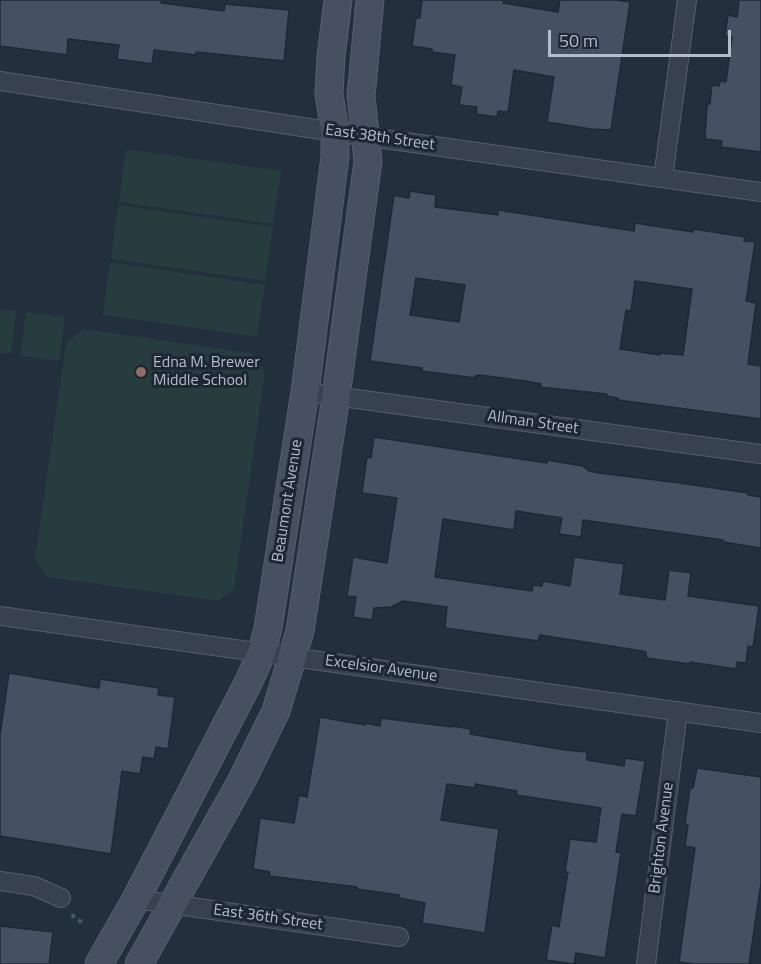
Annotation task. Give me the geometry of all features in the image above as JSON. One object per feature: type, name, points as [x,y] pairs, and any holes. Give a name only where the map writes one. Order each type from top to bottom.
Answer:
[{"type":"main road","name":"Beaumont Avenue","points":[[99,964],[136,899],[198,776],[249,683],[262,652],[268,628],[304,392],[335,157],[335,132],[329,94],[338,0]]},
{"type":"main road","name":"Beaumont Avenue","points":[[139,964],[243,780],[276,711],[294,657],[336,396],[368,161],[361,96],[370,0]]},
{"type":"street","points":[[663,178],[687,0]]},
{"type":"street","name":"East 38th Street","points":[[0,81],[335,132],[761,192]]},
{"type":"street","name":"Allman Street","points":[[304,392],[761,454]]},
{"type":"street","name":"Excelsior Avenue","points":[[0,616],[761,723]]},
{"type":"street","name":"Brighton Avenue","points":[[646,964],[678,711]]},
{"type":"street","points":[[0,881],[34,886],[61,898]]},
{"type":"street","name":"East 36th Street","points":[[136,899],[399,937]]},
{"type":"green space","points":[[126,149],[281,171],[273,224],[119,202]]},
{"type":"green space","points":[[118,205],[273,227],[265,281],[111,259]]},
{"type":"green space","points":[[110,262],[265,285],[257,337],[103,315]]},
{"type":"green space","points":[[0,309],[16,311],[11,354],[0,353]]},
{"type":"green space","points":[[26,312],[65,317],[59,361],[20,356]]},
{"type":"green space","points":[[83,329],[252,353],[265,372],[234,589],[218,601],[47,577],[35,559],[66,343]]},
{"type":"building","points":[[0,0],[162,0],[161,3],[224,11],[225,4],[289,10],[284,61],[154,50],[152,64],[117,59],[119,45],[68,39],[67,55],[0,46]]},
{"type":"building","points":[[422,0],[504,0],[503,3],[558,12],[560,0],[630,2],[611,130],[547,122],[554,77],[514,70],[508,112],[498,111],[497,117],[476,114],[477,107],[459,105],[462,87],[451,85],[455,55],[412,46],[416,18],[420,18]]},
{"type":"building","points":[[739,0],[761,0],[761,152],[721,147],[722,141],[705,139],[707,104],[710,104],[712,85],[719,86],[720,81],[726,82],[732,37],[725,36],[728,15],[737,17]]},
{"type":"building","points":[[410,191],[436,195],[435,207],[498,215],[498,210],[634,231],[635,223],[693,232],[694,229],[745,237],[744,241],[755,242],[746,301],[756,303],[748,364],[761,366],[761,419],[618,400],[618,398],[606,396],[607,394],[540,387],[541,384],[525,381],[480,375],[475,378],[370,361],[394,195],[409,198]],"holes":[[[416,278],[465,285],[459,322],[410,315]],[[635,281],[692,289],[683,355],[660,353],[660,355],[620,349],[626,310],[631,311]]]},
{"type":"building","points":[[374,437],[547,463],[547,460],[583,466],[589,471],[599,473],[748,493],[748,495],[761,497],[761,548],[723,542],[723,540],[583,520],[581,537],[559,534],[562,518],[516,511],[514,530],[443,519],[435,577],[532,591],[533,585],[542,586],[543,581],[570,586],[574,557],[624,564],[620,594],[665,600],[669,570],[691,573],[688,596],[759,606],[753,647],[748,646],[746,663],[737,662],[736,669],[690,662],[690,664],[646,658],[646,652],[636,650],[540,635],[538,641],[445,628],[447,607],[403,601],[391,607],[374,608],[372,620],[353,617],[356,597],[347,596],[353,557],[387,563],[397,498],[362,493],[367,457],[371,458]]},
{"type":"building","points":[[9,673],[99,688],[100,679],[159,688],[158,695],[175,697],[168,749],[156,747],[154,759],[143,757],[140,774],[122,771],[111,854],[0,836],[0,735]]},
{"type":"building","points":[[320,717],[365,725],[365,723],[380,726],[381,718],[452,726],[471,729],[470,734],[587,752],[587,760],[624,766],[625,758],[645,761],[636,816],[622,814],[616,852],[621,853],[605,958],[576,953],[574,964],[546,960],[552,925],[559,927],[568,872],[565,872],[570,839],[596,842],[601,808],[516,795],[517,791],[475,784],[475,788],[447,784],[441,820],[499,829],[485,933],[422,923],[425,903],[399,898],[399,895],[357,889],[357,887],[269,876],[270,872],[253,869],[260,818],[294,823],[299,795],[307,797]]},
{"type":"building","points":[[697,768],[761,777],[761,883],[749,964],[679,962],[695,848],[685,846],[688,825],[685,824],[690,788],[693,788]]},
{"type":"building","points":[[0,926],[53,932],[49,964],[0,964]]},
{"type":"place","name":"Edna M. Brewer Middle School","points":[[141,372]]}]
